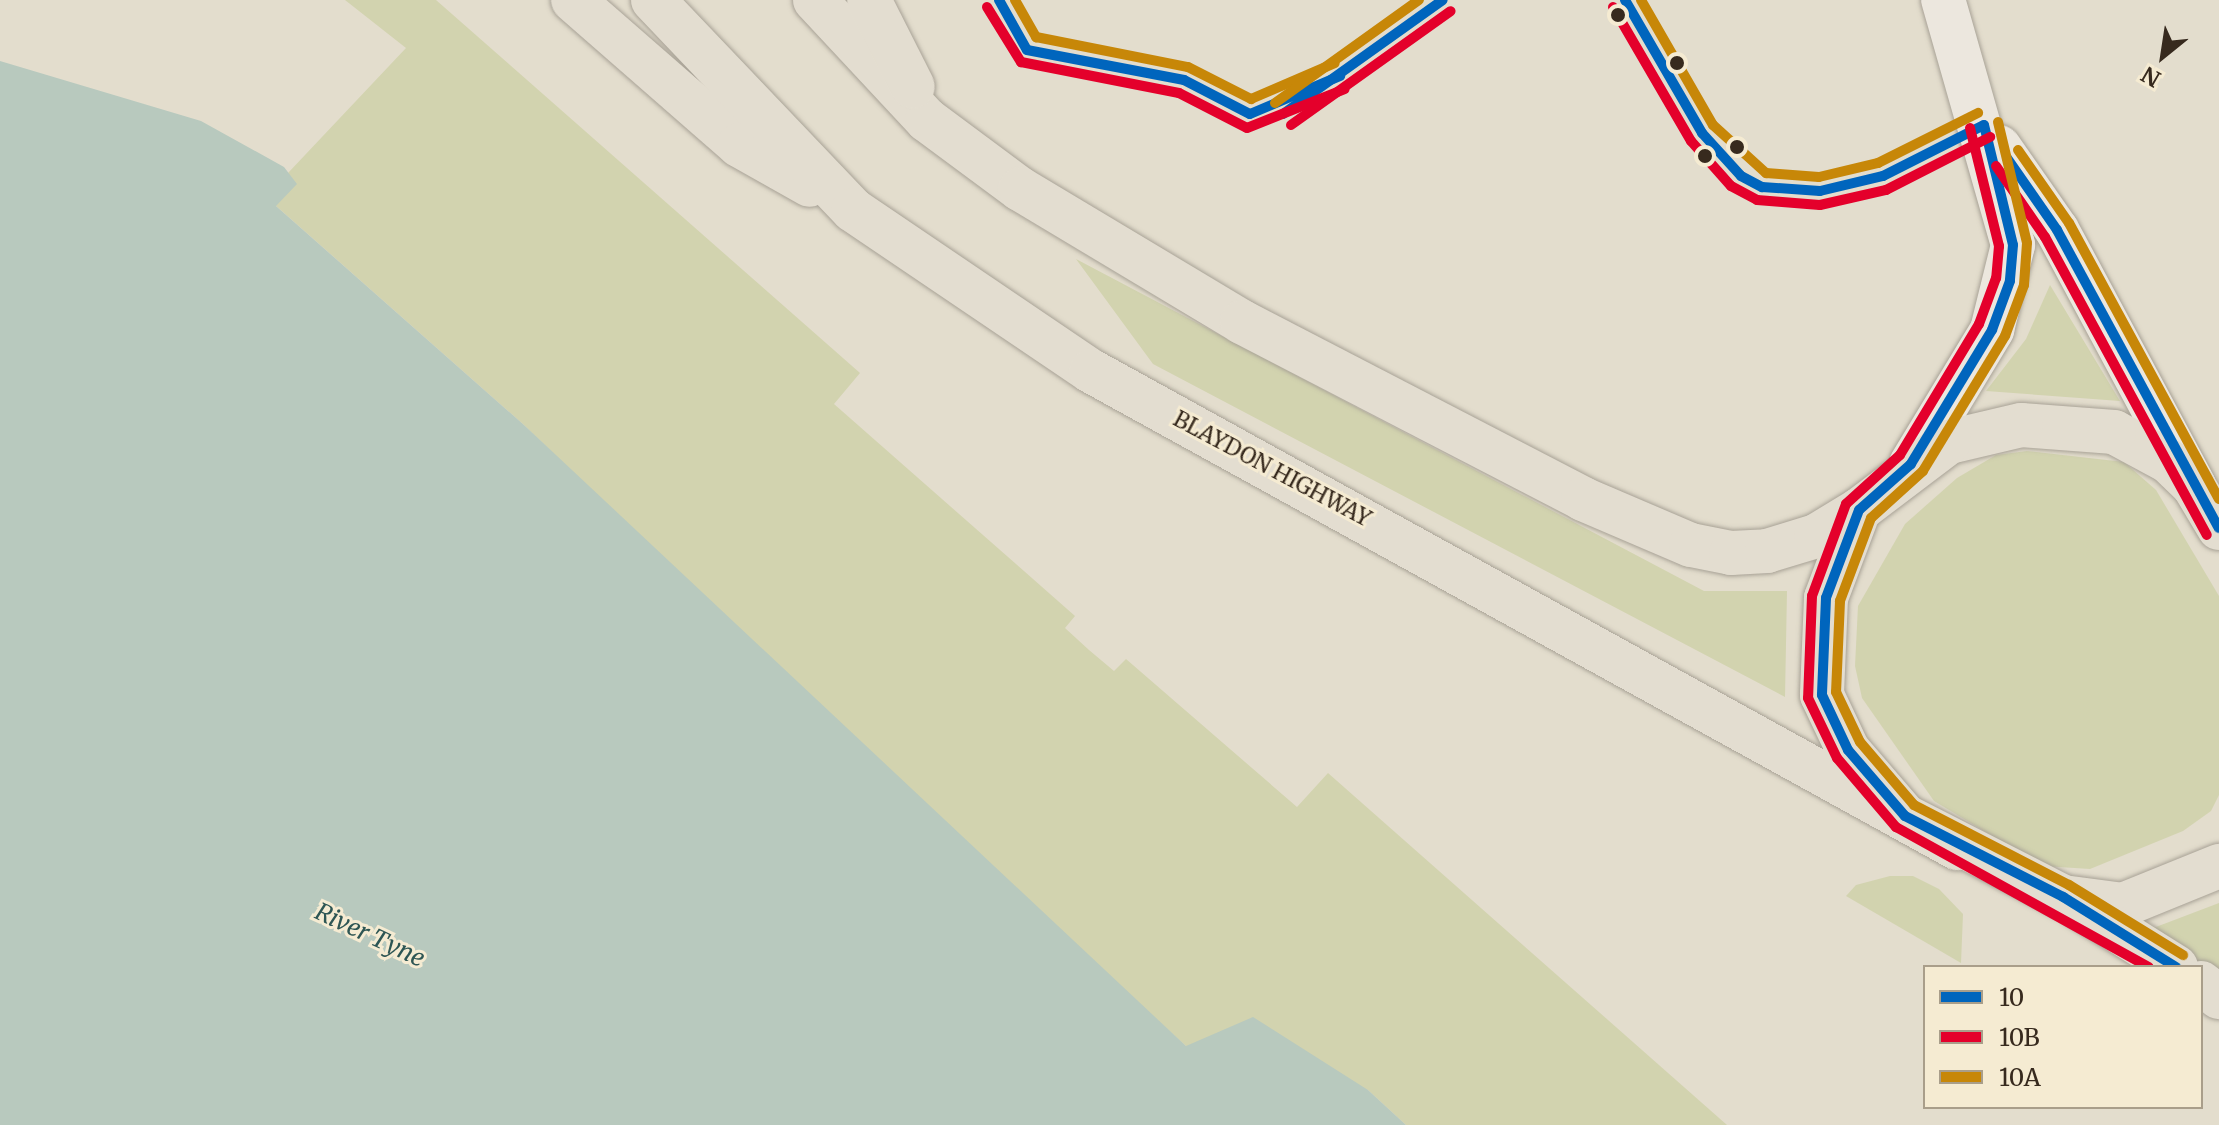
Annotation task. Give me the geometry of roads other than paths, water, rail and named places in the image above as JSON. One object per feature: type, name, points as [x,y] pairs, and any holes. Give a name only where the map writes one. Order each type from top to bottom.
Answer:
[{"type":"main road","points":[[573,0],[739,145],[853,210]]},
{"type":"main road","name":"BLAYDON HIGHWAY","points":[[653,0],[853,210],[1091,371],[1957,848]]},
{"type":"main road","points":[[815,0],[927,120],[1020,189],[1242,322],[1583,499],[1691,545],[1767,551],[1859,510],[1911,464],[1984,428],[2064,424],[2143,444],[2194,486],[2219,528]]},
{"type":"main road","points":[[869,0],[927,120]]},
{"type":"main road","points":[[1859,510],[1826,598],[1825,708],[1897,807],[1957,848],[2063,897],[2173,965]]},
{"type":"main road","points":[[2063,897],[2123,905],[2219,866]]},
{"type":"main road","points":[[2203,985],[2219,997]]},
{"type":"street","points":[[1911,464],[1992,330],[2010,281],[2013,245],[1984,125],[1952,46],[1943,0]]},
{"type":"street","points":[[1984,125],[2057,230],[2194,486]]},
{"type":"water","name":"River Tyne","points":[[0,61],[201,121],[284,167],[297,184],[276,206],[524,425],[1186,1046],[1253,1017],[1368,1090],[1406,1125],[0,1125]]}]
